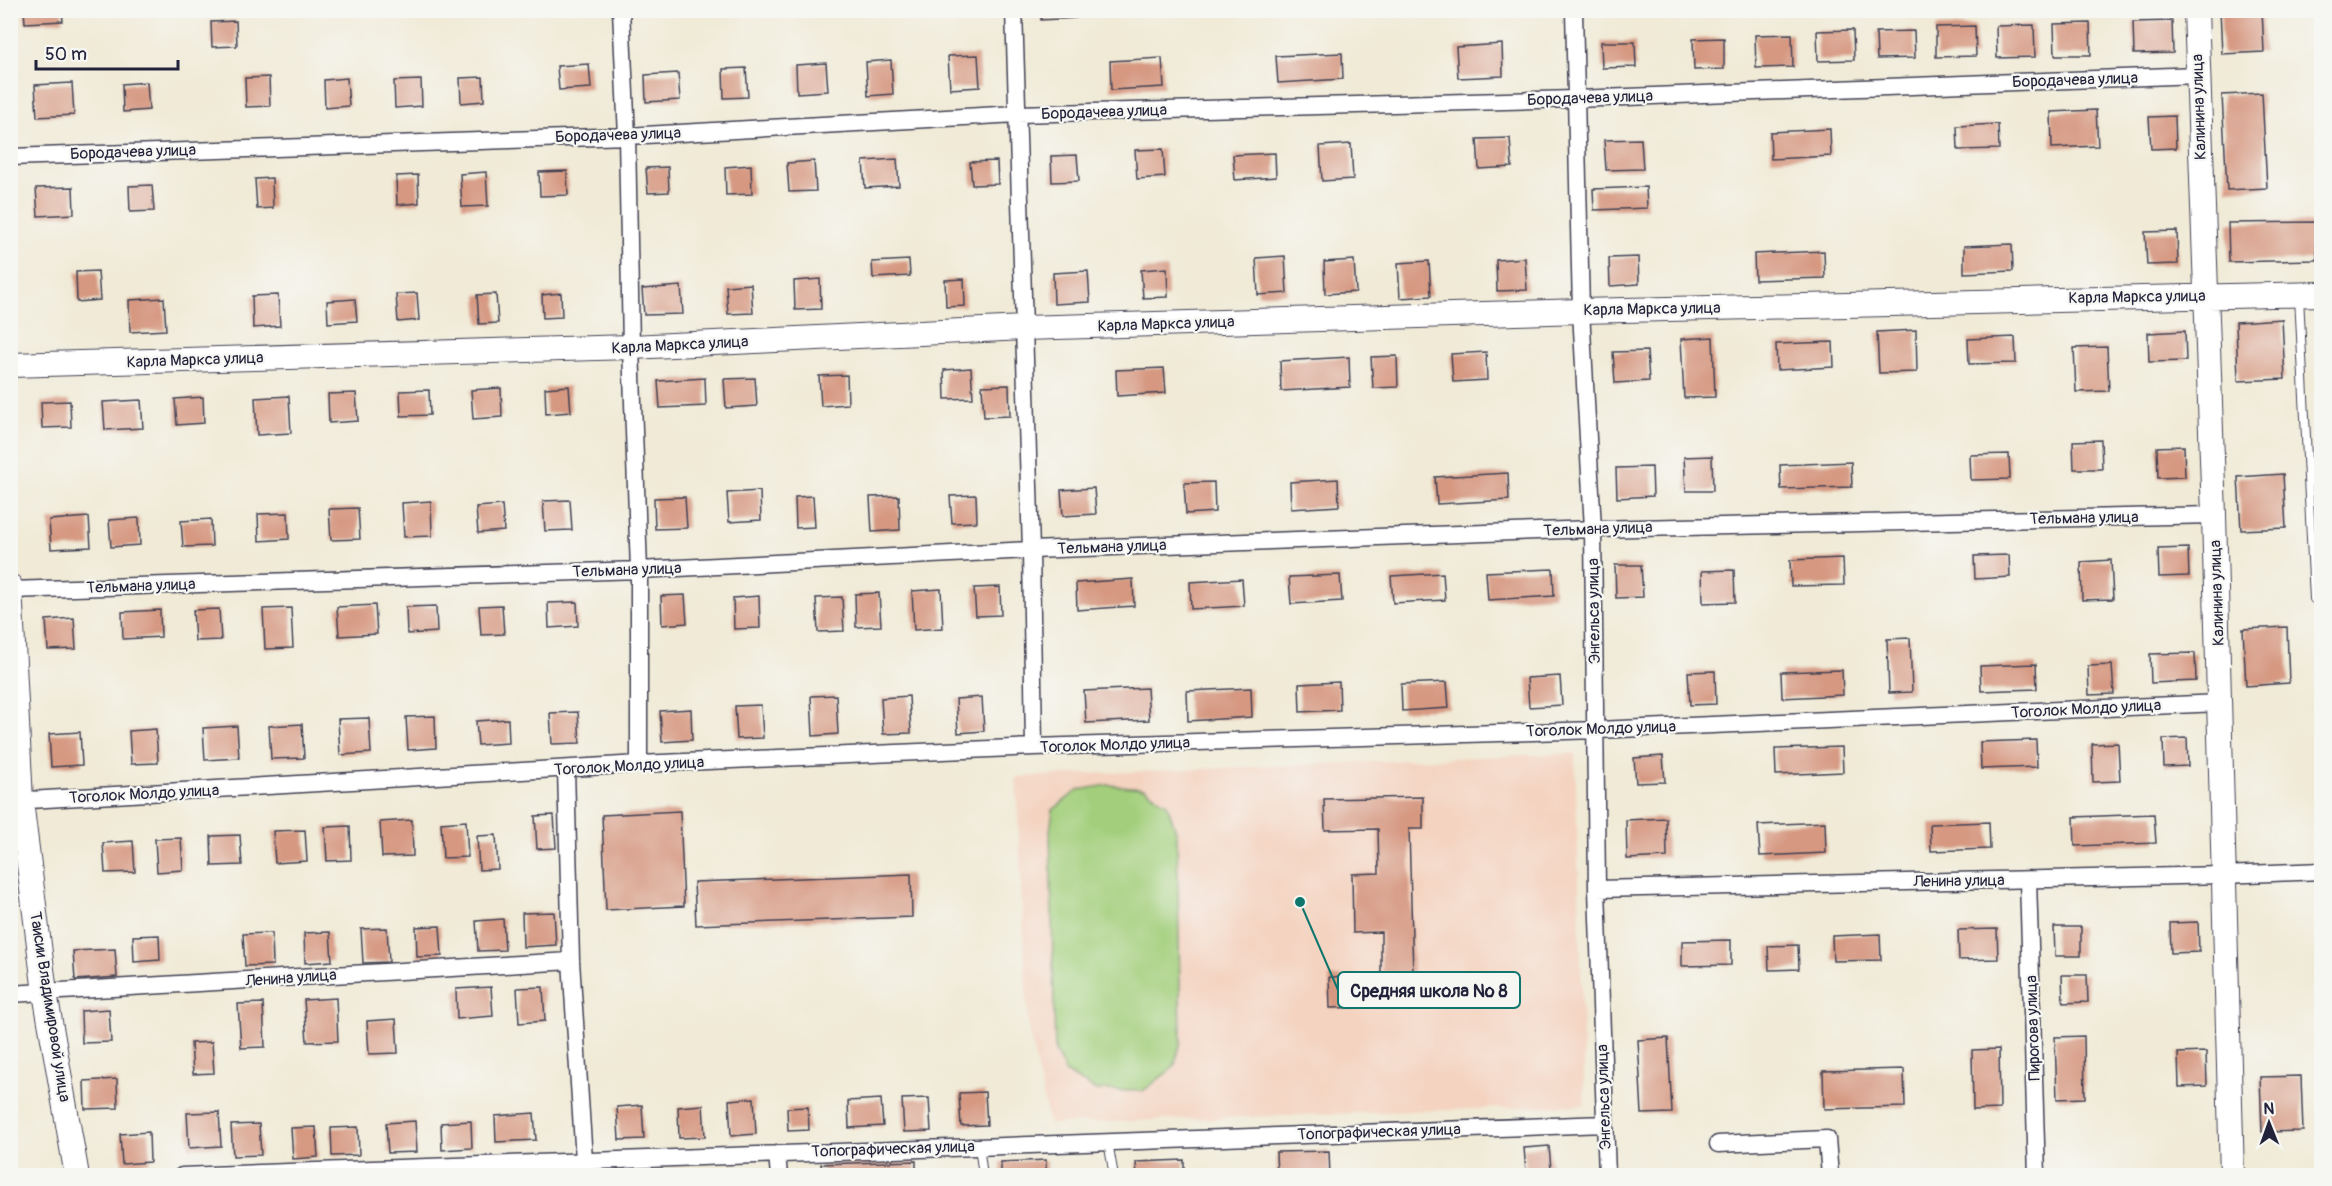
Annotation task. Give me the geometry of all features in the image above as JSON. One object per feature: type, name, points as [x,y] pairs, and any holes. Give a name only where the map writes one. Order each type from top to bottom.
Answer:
[{"type":"street","points":[[621,10],[627,136],[631,347],[639,570],[639,764]]},
{"type":"street","points":[[1014,10],[1031,550],[1034,747]]},
{"type":"street","name":"Энгельса улица","points":[[1574,10],[1581,311],[1593,529],[1597,889],[1607,1176]]},
{"type":"street","name":"Калинина улица","points":[[2196,10],[2220,703],[2232,1176]]},
{"type":"street","name":"Бородачева улица","points":[[10,157],[627,136],[1017,114],[1576,99],[2197,75]]},
{"type":"street","name":"Карла Маркса улица","points":[[10,365],[631,347],[1024,328],[1581,311],[2310,294]]},
{"type":"street","name":"Тельмана улица","points":[[11,588],[639,570],[1031,550],[1593,529],[2214,515]]},
{"type":"street","name":"Таисии Владимировой улица","points":[[11,588],[16,801],[45,993],[77,1176]]},
{"type":"street","name":"Тоголок Молдо улица","points":[[16,801],[639,764],[1034,747],[1597,730],[2220,703]]},
{"type":"street","points":[[566,769],[571,961],[584,1160]]},
{"type":"street","name":"Ленина улица","points":[[1597,889],[2322,871]]},
{"type":"street","name":"Пирогова улица","points":[[2028,879],[2037,1176]]},
{"type":"street","name":"Ленина улица","points":[[10,994],[571,961]]},
{"type":"street","name":"Топографическая улица","points":[[182,1176],[1605,1124]]},
{"type":"street","points":[[1718,1143],[1827,1139],[1830,1176]]},
{"type":"street","points":[[777,1154],[779,1176]]},
{"type":"lane","points":[[2310,294],[2314,599],[2322,599]]},
{"type":"lane","points":[[1108,1142],[1114,1176]]},
{"type":"lane","points":[[979,1146],[983,1176]]},
{"type":"shaded area","points":[[1575,753],[1585,1105],[1049,1124],[1028,1027],[1016,777]]},
{"type":"green space","points":[[1108,785],[1144,788],[1167,804],[1177,834],[1181,1041],[1174,1067],[1143,1091],[1096,1090],[1066,1073],[1055,1051],[1050,831],[1053,810],[1078,790]]},
{"type":"building","points":[[24,10],[62,10],[63,21],[25,23]]},
{"type":"building","points":[[1041,10],[1076,10],[1076,18],[1041,20]]},
{"type":"building","points":[[2220,10],[2262,10],[2264,52],[2222,54]]},
{"type":"building","points":[[236,21],[237,46],[212,47],[211,22]]},
{"type":"building","points":[[2172,21],[2173,53],[2134,54],[2133,22]]},
{"type":"building","points":[[2090,23],[2091,55],[2055,55],[2054,24]]},
{"type":"building","points":[[2034,25],[2035,57],[1997,58],[1996,26]]},
{"type":"building","points":[[1975,26],[1976,56],[1936,57],[1936,27]]},
{"type":"building","points":[[1853,30],[1854,60],[1818,61],[1817,31]]},
{"type":"building","points":[[1914,31],[1915,58],[1877,59],[1876,32]]},
{"type":"building","points":[[1792,34],[1793,67],[1756,68],[1755,35]]},
{"type":"building","points":[[1724,38],[1724,69],[1694,70],[1693,39]]},
{"type":"building","points":[[1601,42],[1635,42],[1636,67],[1602,68]]},
{"type":"building","points":[[1502,44],[1503,76],[1458,78],[1456,47]]},
{"type":"building","points":[[1342,53],[1343,79],[1278,83],[1276,56]]},
{"type":"building","points":[[978,55],[980,87],[950,89],[948,56]]},
{"type":"building","points":[[1162,58],[1164,87],[1111,90],[1110,61]]},
{"type":"building","points":[[891,60],[893,94],[868,96],[866,62]]},
{"type":"building","points":[[826,63],[828,91],[797,93],[796,65]]},
{"type":"building","points":[[589,64],[591,88],[559,90],[557,66]]},
{"type":"building","points":[[746,68],[748,97],[724,98],[723,69]]},
{"type":"building","points":[[678,73],[680,100],[646,102],[645,75]]},
{"type":"building","points":[[269,77],[270,106],[246,107],[245,78]]},
{"type":"building","points":[[483,77],[484,101],[461,103],[460,78]]},
{"type":"building","points":[[347,78],[349,106],[325,108],[324,80]]},
{"type":"building","points":[[421,80],[422,106],[395,108],[394,81]]},
{"type":"building","points":[[147,82],[149,110],[123,112],[122,84]]},
{"type":"building","points":[[72,83],[74,115],[37,117],[35,85]]},
{"type":"building","points":[[2262,93],[2267,188],[2227,190],[2222,95]]},
{"type":"building","points":[[2096,110],[2098,146],[2052,148],[2051,112]]},
{"type":"building","points":[[2175,116],[2176,148],[2151,149],[2149,117]]},
{"type":"building","points":[[1998,124],[1999,149],[1958,150],[1957,126]]},
{"type":"building","points":[[1830,129],[1831,156],[1771,159],[1770,132]]},
{"type":"building","points":[[1510,138],[1512,167],[1479,169],[1477,139]]},
{"type":"building","points":[[1641,139],[1643,169],[1606,170],[1604,140]]},
{"type":"building","points":[[1351,144],[1353,179],[1322,181],[1320,146]]},
{"type":"building","points":[[1163,149],[1165,177],[1137,179],[1135,150]]},
{"type":"building","points":[[1275,153],[1276,177],[1235,180],[1233,155]]},
{"type":"building","points":[[1077,155],[1079,181],[1052,182],[1051,156]]},
{"type":"building","points":[[897,159],[899,186],[865,188],[863,161]]},
{"type":"building","points":[[814,161],[816,191],[789,192],[787,163]]},
{"type":"building","points":[[997,161],[998,184],[972,185],[970,162]]},
{"type":"building","points":[[751,165],[752,194],[726,195],[725,167]]},
{"type":"building","points":[[668,167],[669,192],[648,193],[646,168]]},
{"type":"building","points":[[567,171],[568,195],[540,196],[539,172]]},
{"type":"building","points":[[486,172],[488,206],[462,207],[460,174]]},
{"type":"building","points":[[418,175],[419,203],[397,205],[396,176]]},
{"type":"building","points":[[272,178],[273,208],[257,209],[255,179]]},
{"type":"building","points":[[152,185],[154,211],[130,212],[129,186]]},
{"type":"building","points":[[73,187],[74,214],[38,216],[36,188]]},
{"type":"building","points":[[1646,187],[1647,208],[1594,210],[1593,189]]},
{"type":"building","points":[[2316,222],[2317,260],[2229,262],[2228,223]]},
{"type":"building","points":[[2177,231],[2178,264],[2147,265],[2145,232]]},
{"type":"building","points":[[2012,244],[2013,271],[1964,273],[1964,246]]},
{"type":"building","points":[[1824,251],[1825,278],[1755,280],[1754,254]]},
{"type":"building","points":[[1285,256],[1287,293],[1258,295],[1256,258]]},
{"type":"building","points":[[1638,257],[1639,284],[1610,286],[1609,258]]},
{"type":"building","points":[[1525,258],[1527,290],[1497,291],[1496,260]]},
{"type":"building","points":[[909,260],[910,276],[873,278],[872,262]]},
{"type":"building","points":[[1354,260],[1356,292],[1325,294],[1324,262]]},
{"type":"building","points":[[1429,261],[1431,296],[1400,298],[1398,263]]},
{"type":"building","points":[[1167,268],[1168,297],[1143,298],[1141,270]]},
{"type":"building","points":[[98,271],[100,300],[77,302],[76,272]]},
{"type":"building","points":[[1088,271],[1090,302],[1054,304],[1053,273]]},
{"type":"building","points":[[820,279],[821,309],[795,310],[794,281]]},
{"type":"building","points":[[964,279],[965,306],[946,307],[945,280]]},
{"type":"building","points":[[751,284],[753,313],[728,314],[726,286]]},
{"type":"building","points":[[681,286],[683,314],[644,315],[642,289]]},
{"type":"building","points":[[417,293],[419,320],[398,322],[396,294]]},
{"type":"building","points":[[561,293],[562,317],[543,318],[542,295]]},
{"type":"building","points":[[496,294],[498,323],[479,324],[477,295]]},
{"type":"building","points":[[278,295],[280,326],[253,328],[252,296]]},
{"type":"building","points":[[164,298],[166,330],[130,332],[129,300]]},
{"type":"building","points":[[355,299],[357,321],[328,323],[327,301]]},
{"type":"building","points":[[2282,319],[2285,379],[2238,381],[2236,322]]},
{"type":"building","points":[[1916,330],[1917,372],[1879,373],[1877,332]]},
{"type":"building","points":[[2185,331],[2186,361],[2149,362],[2148,333]]},
{"type":"building","points":[[1713,337],[1715,397],[1684,398],[1681,339]]},
{"type":"building","points":[[2015,337],[2016,363],[1969,364],[1968,339]]},
{"type":"building","points":[[1833,342],[1834,367],[1777,370],[1776,344]]},
{"type":"building","points":[[2107,347],[2109,391],[2076,392],[2074,348]]},
{"type":"building","points":[[1647,351],[1649,381],[1615,383],[1613,352]]},
{"type":"building","points":[[1486,352],[1487,380],[1453,382],[1451,354]]},
{"type":"building","points":[[1397,356],[1398,387],[1373,388],[1371,357]]},
{"type":"building","points":[[1349,357],[1350,387],[1281,391],[1280,361]]},
{"type":"building","points":[[971,368],[973,398],[945,399],[944,370]]},
{"type":"building","points":[[1164,368],[1166,393],[1117,396],[1116,370]]},
{"type":"building","points":[[847,375],[848,404],[821,406],[819,376]]},
{"type":"building","points":[[705,378],[706,406],[660,408],[658,381]]},
{"type":"building","points":[[755,378],[757,406],[726,408],[724,379]]},
{"type":"building","points":[[1009,385],[1010,416],[984,417],[982,386]]},
{"type":"building","points":[[569,386],[571,412],[546,414],[545,388]]},
{"type":"building","points":[[501,388],[502,417],[473,419],[471,390]]},
{"type":"building","points":[[429,390],[430,415],[401,416],[400,391]]},
{"type":"building","points":[[356,393],[358,421],[329,423],[328,394]]},
{"type":"building","points":[[289,396],[291,433],[257,435],[255,398]]},
{"type":"building","points":[[203,397],[204,423],[177,425],[175,399]]},
{"type":"building","points":[[141,400],[143,428],[105,430],[103,402]]},
{"type":"building","points":[[70,401],[71,427],[42,428],[41,402]]},
{"type":"building","points":[[2101,440],[2102,469],[2074,469],[2073,441]]},
{"type":"building","points":[[2184,446],[2185,477],[2158,478],[2157,447]]},
{"type":"building","points":[[2009,454],[2010,479],[1971,480],[1970,455]]},
{"type":"building","points":[[1712,456],[1713,491],[1686,491],[1684,457]]},
{"type":"building","points":[[1851,462],[1852,487],[1781,489],[1780,465]]},
{"type":"building","points":[[1652,467],[1653,496],[1617,498],[1616,468]]},
{"type":"building","points":[[1508,473],[1509,500],[1437,504],[1435,477]]},
{"type":"building","points":[[2283,474],[2286,528],[2241,530],[2238,477]]},
{"type":"building","points":[[1338,479],[1339,506],[1291,509],[1290,482]]},
{"type":"building","points":[[1214,482],[1215,512],[1186,514],[1184,483]]},
{"type":"building","points":[[1094,488],[1096,514],[1063,516],[1061,490]]},
{"type":"building","points":[[760,491],[761,520],[729,522],[727,493]]},
{"type":"building","points":[[976,495],[977,522],[952,523],[950,496]]},
{"type":"building","points":[[813,496],[815,527],[796,528],[795,497]]},
{"type":"building","points":[[899,496],[900,530],[872,532],[870,497]]},
{"type":"building","points":[[685,497],[687,528],[655,529],[654,498]]},
{"type":"building","points":[[570,500],[572,530],[545,531],[543,501]]},
{"type":"building","points":[[431,501],[432,536],[404,537],[402,503]]},
{"type":"building","points":[[502,505],[504,531],[478,533],[476,507]]},
{"type":"building","points":[[358,508],[360,539],[331,540],[329,509]]},
{"type":"building","points":[[288,513],[289,539],[259,541],[258,514]]},
{"type":"building","points":[[89,517],[91,547],[51,549],[49,520]]},
{"type":"building","points":[[139,518],[140,545],[111,547],[109,520]]},
{"type":"building","points":[[211,519],[212,546],[183,547],[181,521]]},
{"type":"building","points":[[2188,548],[2189,576],[2159,577],[2158,549]]},
{"type":"building","points":[[2009,555],[2010,577],[1975,579],[1974,556]]},
{"type":"building","points":[[1843,558],[1844,585],[1791,586],[1790,560]]},
{"type":"building","points":[[2111,560],[2113,599],[2082,600],[2081,562]]},
{"type":"building","points":[[1615,565],[1641,565],[1643,597],[1616,598]]},
{"type":"building","points":[[1553,569],[1554,596],[1488,600],[1486,572]]},
{"type":"building","points":[[1734,570],[1735,602],[1703,603],[1702,571]]},
{"type":"building","points":[[1443,573],[1445,600],[1393,603],[1391,576]]},
{"type":"building","points":[[1340,575],[1342,601],[1291,604],[1289,577]]},
{"type":"building","points":[[1133,579],[1134,606],[1077,610],[1076,583]]},
{"type":"building","points":[[1242,579],[1244,606],[1191,609],[1190,582]]},
{"type":"building","points":[[1000,587],[1001,615],[976,616],[974,588]]},
{"type":"building","points":[[941,589],[943,628],[914,630],[912,591]]},
{"type":"building","points":[[879,593],[881,626],[856,627],[855,594]]},
{"type":"building","points":[[685,595],[687,623],[662,625],[661,596]]},
{"type":"building","points":[[759,596],[760,628],[734,629],[733,598]]},
{"type":"building","points":[[842,597],[844,631],[818,632],[816,598]]},
{"type":"building","points":[[577,602],[578,626],[549,628],[548,603]]},
{"type":"building","points":[[375,605],[377,634],[339,636],[337,607]]},
{"type":"building","points":[[502,605],[504,634],[481,635],[479,606]]},
{"type":"building","points":[[436,606],[437,632],[407,634],[406,607]]},
{"type":"building","points":[[291,608],[293,648],[265,649],[263,609]]},
{"type":"building","points":[[219,609],[221,640],[195,641],[193,610]]},
{"type":"building","points":[[160,610],[161,637],[123,639],[122,612]]},
{"type":"building","points":[[74,618],[76,649],[48,650],[46,620]]},
{"type":"building","points":[[2287,627],[2289,683],[2246,686],[2243,629]]},
{"type":"building","points":[[1910,638],[1912,692],[1889,693],[1887,639]]},
{"type":"building","points":[[2195,653],[2196,681],[2151,683],[2150,654]]},
{"type":"building","points":[[2036,664],[2037,689],[1981,691],[1980,666]]},
{"type":"building","points":[[2112,665],[2114,694],[2089,695],[2088,666]]},
{"type":"building","points":[[1842,670],[1843,695],[1782,698],[1781,672]]},
{"type":"building","points":[[1715,671],[1716,704],[1690,705],[1688,672]]},
{"type":"building","points":[[1560,676],[1562,705],[1529,707],[1527,678]]},
{"type":"building","points":[[1339,682],[1340,710],[1300,712],[1299,684]]},
{"type":"building","points":[[1447,682],[1449,708],[1402,711],[1401,684]]},
{"type":"building","points":[[1147,688],[1149,720],[1086,723],[1084,691]]},
{"type":"building","points":[[1251,688],[1252,717],[1188,721],[1187,691]]},
{"type":"building","points":[[836,695],[838,734],[813,736],[811,696]]},
{"type":"building","points":[[909,696],[911,733],[883,734],[881,698]]},
{"type":"building","points":[[982,697],[984,731],[958,733],[956,699]]},
{"type":"building","points":[[761,705],[763,738],[737,739],[735,706]]},
{"type":"building","points":[[691,709],[692,740],[662,742],[660,711]]},
{"type":"building","points":[[578,712],[580,743],[552,744],[550,713]]},
{"type":"building","points":[[435,716],[436,748],[408,750],[406,717]]},
{"type":"building","points":[[369,718],[371,753],[340,755],[338,719]]},
{"type":"building","points":[[508,719],[509,743],[478,745],[476,721]]},
{"type":"building","points":[[302,724],[304,758],[271,759],[269,726]]},
{"type":"building","points":[[237,726],[239,758],[205,760],[203,728]]},
{"type":"building","points":[[156,729],[158,763],[131,764],[129,731]]},
{"type":"building","points":[[80,732],[82,765],[51,767],[49,734]]},
{"type":"building","points":[[2187,738],[2188,766],[2164,767],[2163,739]]},
{"type":"building","points":[[2036,740],[2037,767],[1981,769],[1980,742]]},
{"type":"building","points":[[2118,743],[2120,781],[2093,782],[2092,744]]},
{"type":"building","points":[[1842,747],[1843,772],[1776,775],[1775,749]]},
{"type":"building","points":[[1663,756],[1665,782],[1636,783],[1634,758]]},
{"type":"building","points":[[1423,797],[1423,829],[1409,829],[1413,974],[1427,974],[1428,1006],[1330,1008],[1329,977],[1381,976],[1381,932],[1353,933],[1352,874],[1379,873],[1378,829],[1325,830],[1324,799]]},
{"type":"building","points":[[680,811],[684,906],[606,910],[602,815]]},
{"type":"building","points":[[2154,814],[2156,843],[2075,846],[2074,817]]},
{"type":"building","points":[[554,815],[556,848],[537,849],[535,816]]},
{"type":"building","points":[[1666,818],[1667,857],[1627,859],[1626,820]]},
{"type":"building","points":[[412,820],[413,856],[382,857],[380,822]]},
{"type":"building","points":[[466,821],[468,857],[443,858],[441,823]]},
{"type":"building","points":[[1825,822],[1826,853],[1760,856],[1758,825]]},
{"type":"building","points":[[1989,822],[1990,849],[1931,851],[1930,824]]},
{"type":"building","points":[[350,826],[351,860],[327,861],[325,827]]},
{"type":"building","points":[[305,830],[307,861],[275,863],[273,831]]},
{"type":"building","points":[[240,835],[242,865],[212,866],[211,836]]},
{"type":"building","points":[[496,835],[498,869],[479,870],[477,836]]},
{"type":"building","points":[[181,838],[183,870],[157,872],[155,839]]},
{"type":"building","points":[[133,841],[135,872],[105,873],[103,843]]},
{"type":"building","points":[[911,874],[912,917],[696,925],[694,882]]},
{"type":"building","points":[[554,912],[556,945],[523,947],[522,913]]},
{"type":"building","points":[[503,919],[505,950],[478,951],[476,921]]},
{"type":"building","points":[[2198,922],[2199,952],[2171,953],[2170,923]]},
{"type":"building","points":[[440,926],[442,956],[417,957],[416,927]]},
{"type":"building","points":[[2054,927],[2081,927],[2081,956],[2055,956]]},
{"type":"building","points":[[387,928],[389,962],[363,963],[361,929]]},
{"type":"building","points":[[1997,929],[1998,959],[1959,960],[1958,930]]},
{"type":"building","points":[[330,932],[332,961],[305,963],[304,933]]},
{"type":"building","points":[[272,933],[273,965],[245,966],[243,934]]},
{"type":"building","points":[[1880,934],[1881,960],[1833,961],[1832,936]]},
{"type":"building","points":[[159,935],[160,960],[134,962],[133,936]]},
{"type":"building","points":[[1731,940],[1731,965],[1682,966],[1682,941]]},
{"type":"building","points":[[1798,945],[1799,969],[1769,970],[1768,946]]},
{"type":"building","points":[[115,949],[117,977],[75,980],[73,951]]},
{"type":"building","points":[[2062,975],[2087,975],[2088,1002],[2063,1003]]},
{"type":"building","points":[[491,987],[493,1016],[457,1019],[456,989]]},
{"type":"building","points":[[543,987],[545,1021],[519,1023],[517,988]]},
{"type":"building","points":[[336,998],[338,1041],[307,1042],[304,1000]]},
{"type":"building","points":[[263,1003],[265,1047],[241,1048],[238,1004]]},
{"type":"building","points":[[109,1009],[111,1042],[82,1043],[81,1011]]},
{"type":"building","points":[[396,1019],[398,1053],[369,1054],[367,1021]]},
{"type":"building","points":[[2084,1036],[2085,1098],[2057,1099],[2055,1037]]},
{"type":"building","points":[[1668,1038],[1672,1113],[1642,1114],[1638,1040]]},
{"type":"building","points":[[212,1042],[214,1073],[193,1074],[191,1043]]},
{"type":"building","points":[[1999,1049],[2000,1109],[1973,1110],[1972,1050]]},
{"type":"building","points":[[2206,1052],[2207,1086],[2179,1087],[2178,1053]]},
{"type":"building","points":[[1904,1069],[1905,1107],[1824,1109],[1823,1071]]},
{"type":"building","points":[[2301,1076],[2303,1131],[2262,1132],[2260,1077]]},
{"type":"building","points":[[117,1079],[118,1108],[85,1109],[84,1081]]},
{"type":"building","points":[[985,1092],[987,1125],[961,1126],[959,1093]]},
{"type":"building","points":[[754,1098],[756,1134],[731,1136],[729,1100]]},
{"type":"building","points":[[929,1098],[931,1131],[904,1132],[902,1099]]},
{"type":"building","points":[[881,1099],[883,1126],[849,1128],[848,1101]]},
{"type":"building","points":[[642,1105],[644,1139],[619,1140],[617,1107]]},
{"type":"building","points":[[703,1105],[705,1137],[679,1138],[678,1107]]},
{"type":"building","points":[[808,1107],[809,1130],[788,1131],[787,1108]]},
{"type":"building","points":[[219,1112],[221,1146],[189,1148],[187,1113]]},
{"type":"building","points":[[534,1113],[536,1140],[496,1142],[495,1116]]},
{"type":"building","points":[[415,1121],[417,1152],[388,1153],[386,1123]]},
{"type":"building","points":[[471,1121],[472,1148],[442,1150],[441,1123]]},
{"type":"building","points":[[259,1124],[261,1155],[233,1156],[231,1125]]},
{"type":"building","points":[[316,1127],[318,1157],[293,1159],[291,1128]]},
{"type":"building","points":[[358,1127],[359,1155],[332,1156],[331,1128]]},
{"type":"building","points":[[149,1132],[150,1162],[122,1164],[120,1134]]},
{"type":"building","points":[[1549,1146],[1551,1169],[1526,1172],[1524,1148]]},
{"type":"building","points":[[1329,1151],[1330,1176],[1277,1176],[1276,1152]]},
{"type":"building","points":[[1046,1160],[1046,1176],[1001,1176],[1001,1162]]},
{"type":"building","points":[[1184,1160],[1184,1176],[1137,1176],[1136,1162]]},
{"type":"building","points":[[916,1161],[916,1176],[822,1176],[821,1164]]},
{"type":"place","name":"Средняя школа № 8","points":[[1300,902]]}]
